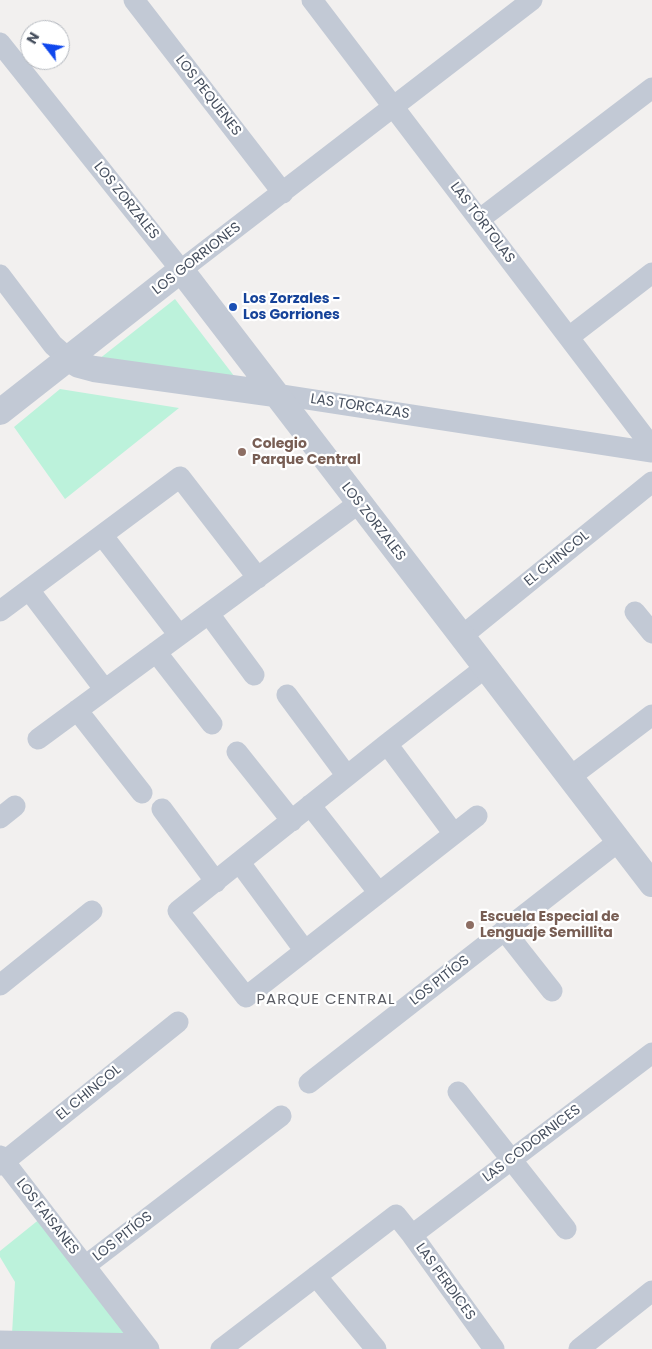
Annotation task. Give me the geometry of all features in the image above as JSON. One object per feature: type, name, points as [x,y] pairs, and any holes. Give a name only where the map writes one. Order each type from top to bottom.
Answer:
[{"type":"street","name":"LOS PEQUENES","points":[[134,0],[283,193]]},
{"type":"street","name":"LAS TÓRTOLAS","points":[[312,0],[652,447]]},
{"type":"street","name":"LOS GORRIONES","points":[[0,412],[532,0]]},
{"type":"street","name":"LOS ZORZALES","points":[[0,42],[182,270],[275,394],[652,884]]},
{"type":"street","points":[[480,219],[652,88]]},
{"type":"street","points":[[569,337],[652,273]]},
{"type":"street","points":[[0,275],[68,359]]},
{"type":"street","name":"LAS TORCAZAS","points":[[68,359],[79,365],[94,369],[275,394],[652,452]]},
{"type":"street","points":[[0,611],[180,477],[258,578]]},
{"type":"street","name":"EL CHINCOL","points":[[462,636],[652,482]]},
{"type":"street","points":[[38,739],[359,503]]},
{"type":"street","points":[[102,535],[179,635]]},
{"type":"street","points":[[29,590],[105,690]]},
{"type":"street","points":[[635,612],[652,633]]},
{"type":"street","points":[[209,614],[254,675]]},
{"type":"street","points":[[156,652],[212,724]]},
{"type":"street","points":[[477,816],[246,997],[178,911],[486,667]]},
{"type":"street","points":[[287,695],[346,776]]},
{"type":"street","points":[[77,710],[142,793]]},
{"type":"street","points":[[570,777],[652,715]]},
{"type":"street","points":[[387,744],[454,834]]},
{"type":"street","points":[[237,752],[292,821]]},
{"type":"street","points":[[310,805],[379,893]]},
{"type":"street","points":[[162,809],[216,882]]},
{"type":"street","name":"LOS PITÍOS","points":[[309,1083],[619,841]]},
{"type":"street","points":[[240,863],[305,951]]},
{"type":"street","points":[[0,985],[92,911]]},
{"type":"street","points":[[504,930],[552,991]]},
{"type":"street","name":"EL CHINCOL","points":[[1,1161],[178,1022]]},
{"type":"street","name":"LAS CODORNICES","points":[[412,1235],[652,1053]]},
{"type":"street","points":[[458,1092],[566,1229]]},
{"type":"street","name":"LOS PITÍOS","points":[[85,1266],[281,1116]]},
{"type":"street","name":"LOS FAISANES","points":[[1,1161],[147,1346]]},
{"type":"street","name":"LAS PERDICES","points":[[316,1276],[396,1215],[494,1349]]},
{"type":"street","points":[[222,1349],[316,1276],[376,1349]]},
{"type":"street","points":[[579,1349],[652,1291]]},
{"type":"street","points":[[0,1341],[147,1346]]},
{"type":"green space","points":[[175,299],[241,385],[94,363]]},
{"type":"green space","points":[[60,389],[179,408],[65,499],[14,427]]},
{"type":"green space","points":[[41,1218],[134,1339],[12,1334],[15,1282],[0,1257],[0,1251]]},
{"type":"place","name":"Los Zorzales - Los Gorriones","points":[[233,307]]},
{"type":"place","name":"Colegio Parque Central","points":[[242,452]]},
{"type":"place","name":"Escuela Especial de Lenguaje Semillita","points":[[470,925]]},
{"type":"district","name":"PARQUE CENTRAL","points":[[326,1000]]}]
